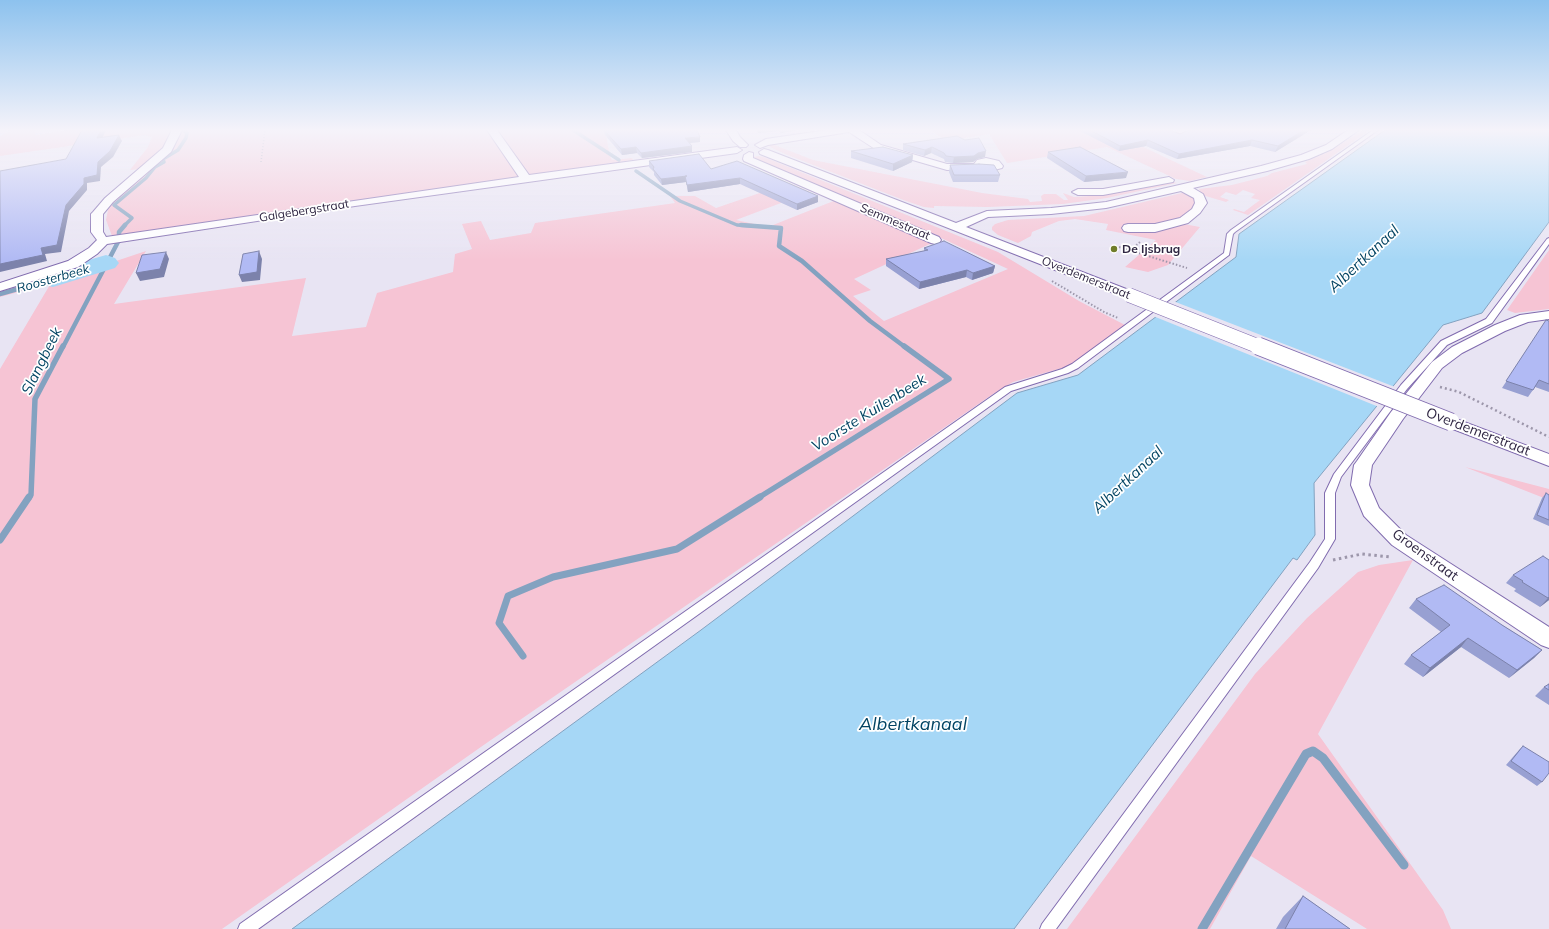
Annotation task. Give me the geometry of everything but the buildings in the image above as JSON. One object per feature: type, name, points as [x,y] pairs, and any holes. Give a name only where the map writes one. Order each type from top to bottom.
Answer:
[{"type":"street","points":[[0,287],[73,264],[94,251],[102,241],[97,232],[96,214],[109,200],[140,173]]},
{"type":"street","points":[[522,173],[526,179]]},
{"type":"street","name":"Galgebergstraat","points":[[102,241],[564,173]]},
{"type":"street","name":"Semmestraat","points":[[781,173],[935,240]]},
{"type":"street","name":"Overdemerstraat","points":[[825,173],[1549,460]]},
{"type":"street","points":[[957,227],[987,214],[1064,210],[1106,205],[1246,173]]},
{"type":"street","points":[[1078,192],[1103,192],[1165,180],[1176,180],[1199,196],[1201,203],[1196,211],[1184,221],[1155,228],[1128,228]]},
{"type":"street","name":"Overdemerstraat","points":[[1382,440],[1397,416],[1437,365],[1457,350],[1525,318],[1549,315]]},
{"type":"street","name":"Groenstraat","points":[[1382,440],[1363,465],[1360,485],[1371,511],[1399,540],[1549,639]]},
{"type":"lane","points":[[246,929],[1008,389],[1065,371],[1075,366],[1226,254],[1230,234],[1233,231],[1315,173]]},
{"type":"lane","points":[[1047,929],[1314,565],[1330,538],[1330,493],[1336,476],[1404,387],[1444,344],[1489,321],[1549,240]]},
{"type":"path","points":[[1119,247],[1165,260],[1201,273]]},
{"type":"path","points":[[1050,280],[1104,312]]},
{"type":"path","points":[[1459,392],[1549,437]]},
{"type":"path","points":[[1314,565],[1362,554],[1391,557]]},
{"type":"shaded area","points":[[144,173],[541,173],[112,236],[106,220],[108,210],[112,202]]},
{"type":"shaded area","points":[[786,173],[804,173],[998,252],[1079,301],[1125,325],[1069,366],[1013,382],[993,394],[488,742],[222,929],[0,929],[0,369],[51,283],[0,297],[0,290],[84,263],[89,270],[146,251],[114,304],[306,278],[292,336],[366,327],[377,293],[453,272],[455,254],[472,249],[462,224],[481,221],[490,240],[531,233],[535,223],[675,203],[670,196],[695,196],[716,208],[789,183],[810,192],[736,220],[768,227],[836,200],[932,243],[854,279],[871,290],[853,296],[884,321],[1008,269],[941,238],[938,239]]},
{"type":"shaded area","points":[[835,173],[881,173],[982,193],[1028,199],[1030,202],[1042,201],[1041,196],[1044,194],[1056,194],[1064,200],[1068,200],[1063,193],[1074,197],[1090,196],[1170,181],[1177,183],[1107,198],[1063,204],[988,207],[934,206],[934,208],[924,207]]},
{"type":"shaded area","points":[[1164,173],[1199,173],[1207,177],[1190,181],[1176,179]]},
{"type":"shaded area","points":[[1271,173],[1308,173],[1248,215],[1233,210],[1244,212],[1260,200],[1251,198],[1255,194],[1243,190],[1236,195],[1226,192],[1220,197],[1229,200],[1226,202],[1202,195],[1199,189],[1232,185],[1267,176]]},
{"type":"shaded area","points":[[1186,192],[1194,196],[1197,204],[1184,216],[1173,222],[1200,227],[1168,265],[1148,272],[1125,267],[1156,240],[1106,230],[1108,224],[1075,219],[1059,221],[1032,232],[1031,236],[1018,243],[998,235],[992,230],[992,227],[995,224],[1008,220],[1084,216]]},
{"type":"shaded area","points":[[1549,250],[1549,309],[1515,313],[1507,310]]},
{"type":"shaded area","points":[[1465,467],[1549,489],[1549,500]]},
{"type":"shaded area","points":[[1413,560],[1318,734],[1443,910],[1451,929],[1367,929],[1251,856],[1210,929],[1067,929],[1255,674],[1307,618],[1358,572],[1379,565]]},
{"type":"water","name":"Albertkanaal","points":[[1324,173],[1549,173],[1549,222],[1482,313],[1443,325],[1314,483],[1315,535],[1297,560],[1293,558],[1014,929],[292,929],[701,630],[1017,393],[1078,375],[1236,257],[1239,234]]},
{"type":"pier","points":[[1173,301],[1395,387],[1379,407],[1153,316]]},
{"type":"waterway","name":"Slangbeek","points":[[125,225],[132,218],[114,205],[150,173]]},
{"type":"waterway","name":"Voorste Kuilenbeek","points":[[639,173],[680,201],[737,225],[752,226]]},
{"type":"waterway","name":"Slangbeek","points":[[119,237],[119,232],[125,225]]},
{"type":"waterway","name":"Voorste Kuilenbeek","points":[[741,225],[752,226]]},
{"type":"waterway","name":"Voorste Kuilenbeek","points":[[752,226],[781,228],[779,246],[802,261],[870,321],[905,347]]},
{"type":"waterway","name":"Slangbeek","points":[[63,347],[118,242]]},
{"type":"waterway","name":"Roosterbeek","points":[[53,279],[106,263]]},
{"type":"waterway","name":"Roosterbeek","points":[[0,294],[53,279]]},
{"type":"waterway","name":"Slangbeek","points":[[29,498],[31,495],[35,399],[63,346]]},
{"type":"waterway","name":"Voorste Kuilenbeek","points":[[758,498],[949,379],[904,346]]},
{"type":"waterway","name":"Slangbeek","points":[[0,540],[29,497]]},
{"type":"waterway","name":"Voorste Kuilenbeek","points":[[523,656],[499,623],[508,596],[553,577],[677,549],[760,497]]},
{"type":"waterway","points":[[1202,929],[1306,754],[1313,751],[1323,758],[1404,865]]},
{"type":"place","name":"De Ijsbrug","points":[[1114,249]]}]
